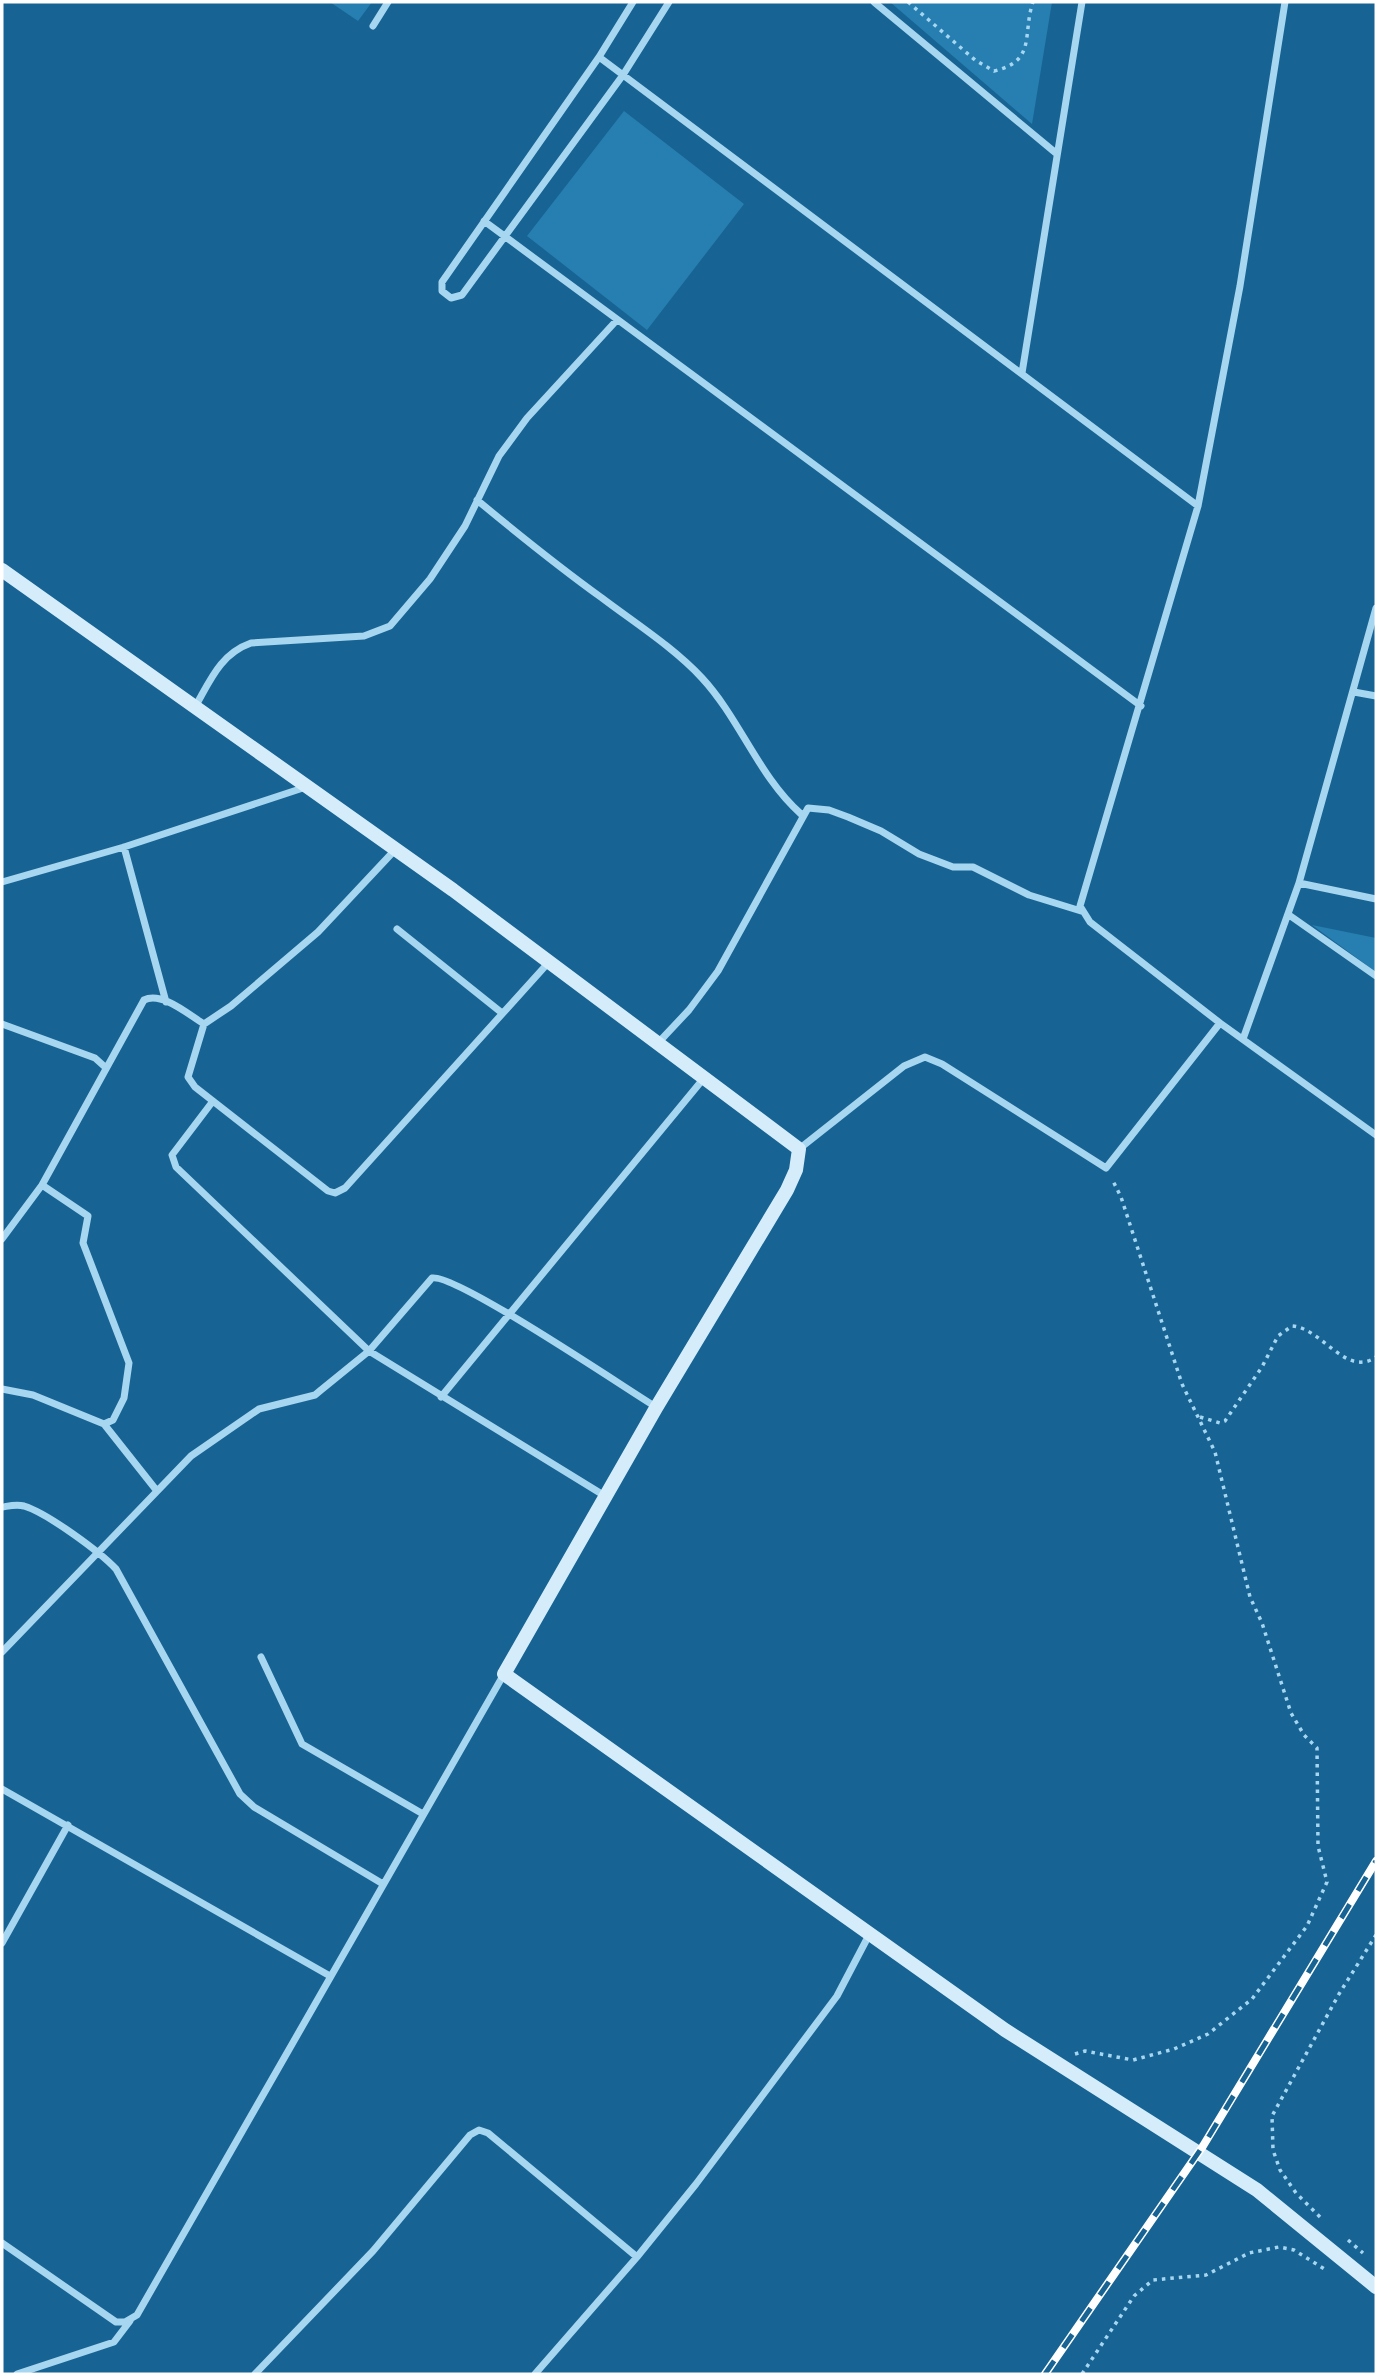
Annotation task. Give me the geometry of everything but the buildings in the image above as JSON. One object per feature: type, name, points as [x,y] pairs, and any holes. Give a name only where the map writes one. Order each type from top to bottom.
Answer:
[{"type":"street","points":[[373,26],[388,2]]},
{"type":"street","points":[[633,2],[599,57],[442,282],[442,291],[455,299],[462,295],[623,75],[669,2]]},
{"type":"street","points":[[874,2],[1057,154]]},
{"type":"street","points":[[1022,373],[1082,2]]},
{"type":"street","points":[[1081,911],[1082,897],[1141,706],[1198,506],[1240,286],[1285,2]]},
{"type":"street","points":[[599,57],[1198,506]]},
{"type":"street","points":[[484,221],[503,238],[1141,706]]},
{"type":"street","points":[[195,708],[217,668],[240,647],[251,643],[364,636],[390,626],[430,579],[465,526],[499,456],[527,418],[616,321]]},
{"type":"street","points":[[477,500],[541,554],[666,646],[701,677],[736,722],[784,797],[802,814]]},
{"type":"street","points":[[2,570],[549,961],[799,1149]]},
{"type":"street","points":[[1243,1038],[1299,883],[1376,608]]},
{"type":"street","points":[[1354,692],[1376,696]]},
{"type":"street","points":[[2,882],[124,847],[306,787]]},
{"type":"street","points":[[657,1044],[689,1010],[726,958],[802,814],[811,807],[829,810],[881,831],[919,854],[953,867],[973,867],[1029,895],[1081,911],[1090,922],[1220,1023],[1376,1135]]},
{"type":"street","points":[[124,847],[166,1002]]},
{"type":"street","points":[[394,850],[318,932],[231,1006],[204,1024],[188,1079],[328,1191],[339,1192],[549,961]]},
{"type":"street","points":[[1299,883],[1376,899]]},
{"type":"street","points":[[1289,915],[1376,976]]},
{"type":"street","points":[[397,929],[502,1013]]},
{"type":"street","points":[[2,1239],[42,1185],[144,1000],[151,997],[166,1002],[204,1024]]},
{"type":"street","points":[[17,2374],[114,2342],[172,2258],[330,1976],[656,1408],[793,1179],[799,1149],[904,1066],[925,1057],[1106,1168],[1220,1023]]},
{"type":"street","points":[[2,1024],[95,1058],[105,1067]]},
{"type":"street","points":[[441,1396],[704,1077]]},
{"type":"street","points":[[213,1101],[172,1155],[173,1164],[369,1351],[606,1496]]},
{"type":"street","points":[[42,1185],[88,1216],[83,1243],[129,1363],[124,1398],[113,1420],[104,1424]]},
{"type":"street","points":[[2,1652],[191,1456],[254,1412],[315,1395],[369,1351],[432,1278],[444,1278],[508,1314],[656,1408]]},
{"type":"street","points":[[2,1389],[33,1395],[104,1424],[157,1491]]},
{"type":"street","points":[[2,1507],[19,1505],[31,1510],[98,1551],[116,1569],[240,1794],[254,1807],[383,1884]]},
{"type":"street","points":[[261,1657],[302,1744],[423,1814]]},
{"type":"street","points":[[504,1674],[869,1935],[1057,2063],[1257,2190],[1374,2285]]},
{"type":"street","points":[[2,1789],[330,1976]]},
{"type":"street","points":[[2,1943],[68,1825]]},
{"type":"street","points":[[535,2374],[638,2258],[837,1996],[869,1935]]},
{"type":"street","points":[[255,2374],[373,2251],[470,2135],[479,2130],[488,2133],[638,2258]]},
{"type":"street","points":[[2,2243],[112,2319],[121,2322],[130,2320]]},
{"type":"path","points":[[909,2],[975,60],[994,71],[1014,64],[1022,57],[1032,2]]},
{"type":"path","points":[[1057,2063],[1085,2051],[1137,2060],[1181,2047],[1208,2034],[1252,1999],[1307,1926],[1327,1882],[1318,1846],[1317,1748],[1304,1735],[1291,1713],[1262,1623],[1250,1597],[1215,1452],[1182,1384],[1121,1197],[1106,1168]]},
{"type":"path","points":[[1200,1417],[1220,1423],[1225,1421],[1262,1367],[1278,1336],[1292,1326],[1306,1329],[1357,1363],[1363,1364],[1376,1357]]},
{"type":"path","points":[[1322,2220],[1296,2193],[1280,2170],[1273,2150],[1272,2116],[1339,1994],[1376,1935]]},
{"type":"path","points":[[1341,2234],[1365,2255],[1374,2285]]},
{"type":"path","points":[[1082,2374],[1134,2297],[1153,2280],[1206,2274],[1249,2253],[1279,2247],[1294,2250],[1337,2274]]},
{"type":"shaded area","points":[[330,2],[372,2],[358,21]]},
{"type":"shaded area","points":[[890,2],[1052,2],[1032,124]]},
{"type":"shaded area","points":[[624,111],[744,204],[647,330],[527,236]]},
{"type":"shaded area","points":[[1312,925],[1376,938],[1376,972]]},
{"type":"railway","points":[[1045,2374],[1203,2146],[1376,1861]]}]
